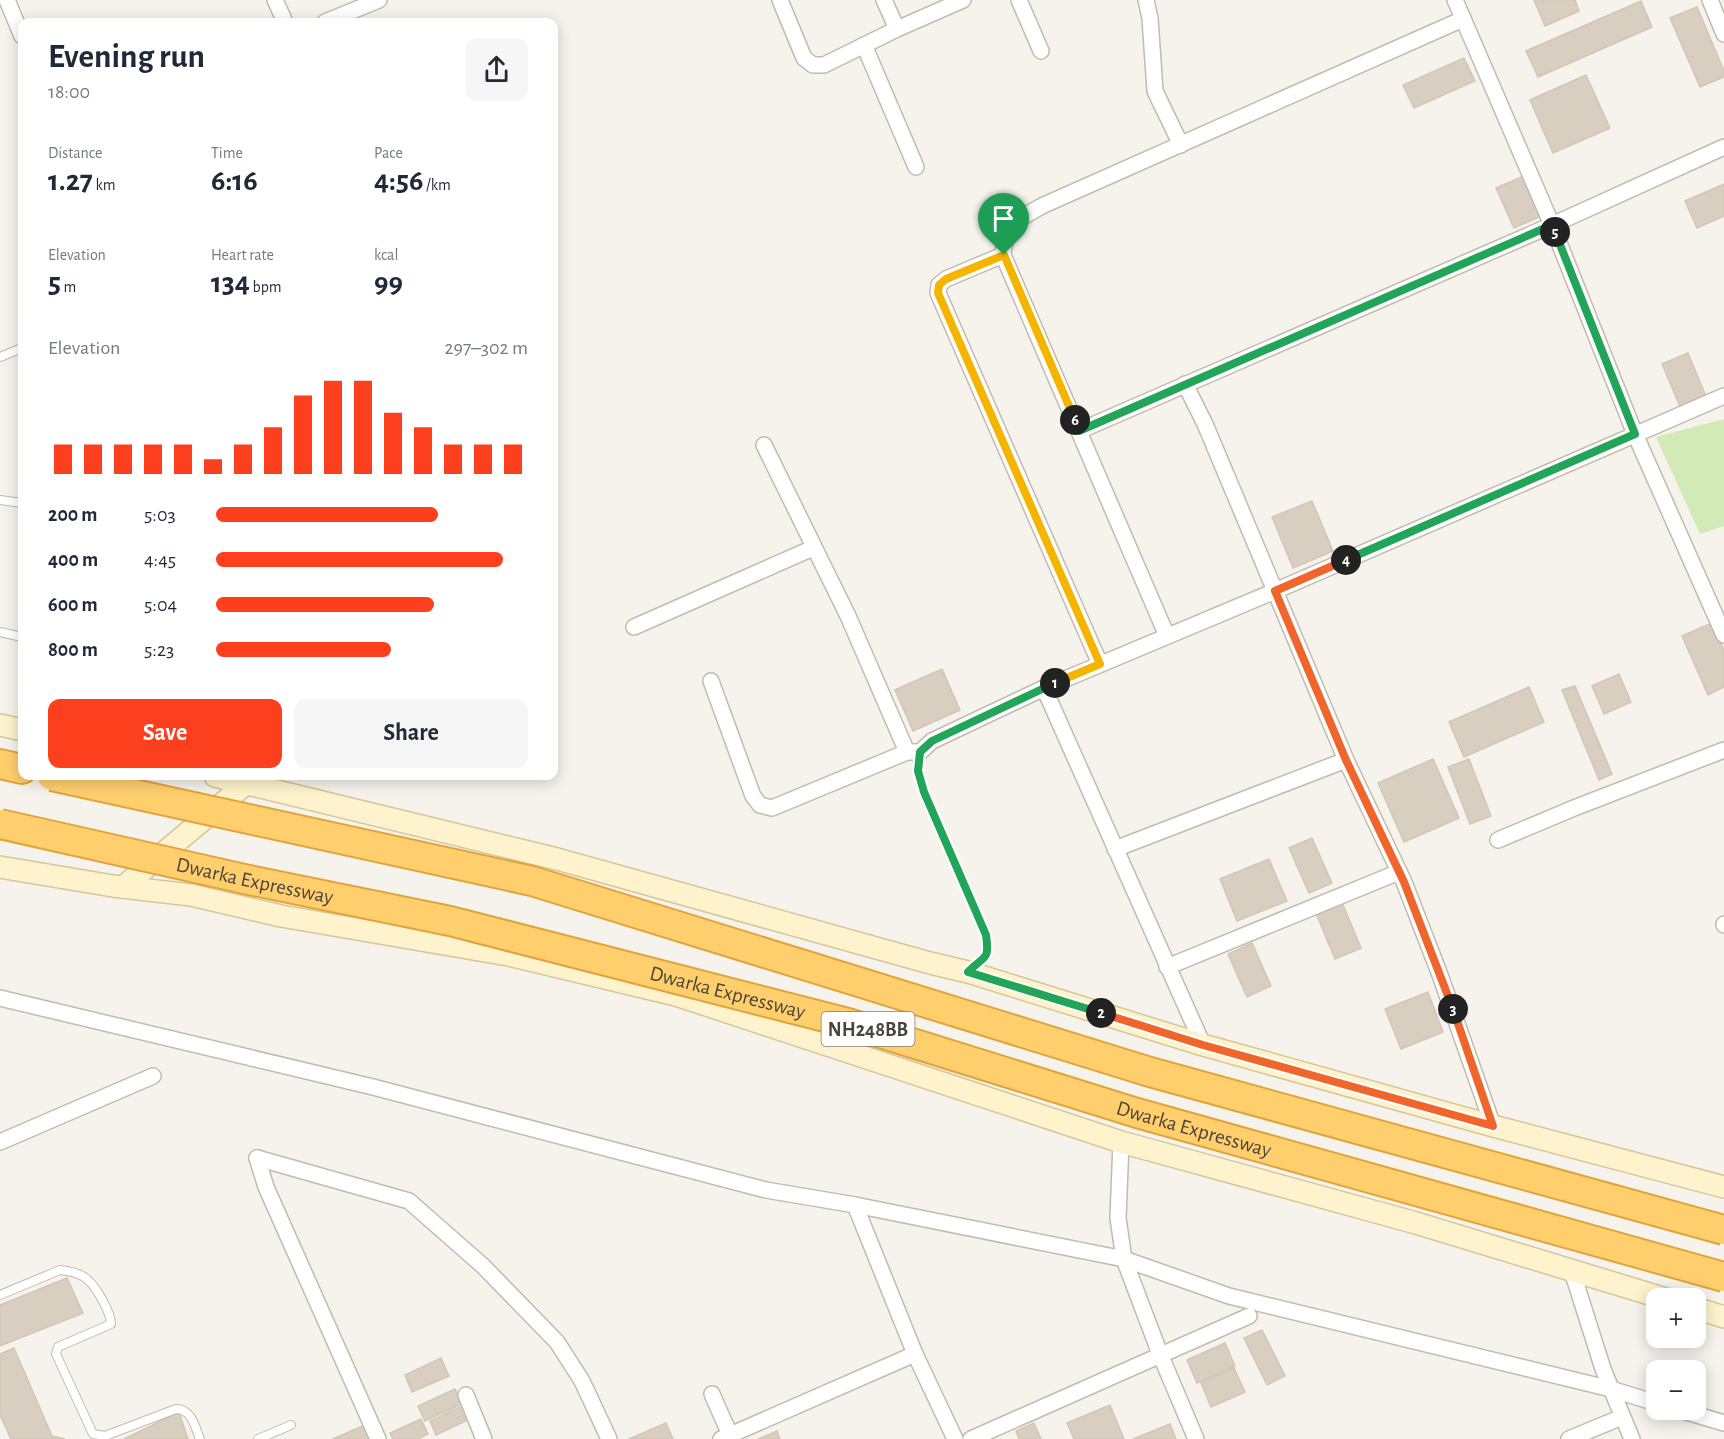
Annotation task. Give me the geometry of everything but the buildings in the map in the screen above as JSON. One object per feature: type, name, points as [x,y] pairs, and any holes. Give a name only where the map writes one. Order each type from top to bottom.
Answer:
[{"type":"highway","points":[[0,764],[18,768]]},
{"type":"highway","name":"Dwarka Expressway","points":[[70,780],[532,881],[1150,1072],[1724,1230]]},
{"type":"highway","name":"Dwarka Expressway","points":[[0,824],[249,880],[450,921],[848,1023],[1137,1113],[1724,1277]]},
{"type":"street","points":[[7,0],[18,26]]},
{"type":"street","points":[[275,0],[283,18]]},
{"type":"street","points":[[335,18],[379,0]]},
{"type":"street","points":[[780,0],[804,58],[813,65],[824,65],[963,0]]},
{"type":"street","points":[[884,0],[897,29]]},
{"type":"street","points":[[1019,0],[1041,51]]},
{"type":"street","points":[[1146,0],[1150,18],[1155,91],[1181,145]]},
{"type":"street","points":[[1455,0],[1552,225],[1635,434],[1724,635]]},
{"type":"street","points":[[1710,0],[1724,34]]},
{"type":"street","points":[[1167,636],[1004,255],[1004,239],[1019,218],[1044,205],[1463,20]]},
{"type":"street","points":[[864,45],[916,167]]},
{"type":"street","points":[[1079,431],[1552,225],[1724,147]]},
{"type":"street","points":[[1004,255],[946,279],[939,285],[938,293],[1100,664]]},
{"type":"street","points":[[1185,384],[1205,424],[1346,760],[1399,872],[1444,986],[1493,1126]]},
{"type":"street","points":[[711,681],[746,781],[760,805],[772,808],[913,752],[1044,688],[1275,591],[1724,396]]},
{"type":"street","points":[[764,445],[913,752]]},
{"type":"street","points":[[634,627],[813,548]]},
{"type":"street","points":[[1044,688],[1203,1045]]},
{"type":"street","points":[[0,725],[18,729]]},
{"type":"street","points":[[1498,840],[1724,750]]},
{"type":"street","points":[[1115,849],[1346,760]]},
{"type":"street","points":[[123,887],[248,780]]},
{"type":"street","points":[[253,780],[557,859],[968,972],[1203,1045],[1493,1126],[1724,1187]]},
{"type":"street","points":[[0,867],[123,887],[191,895],[281,916],[508,955],[676,995],[1121,1142],[1416,1223],[1646,1293]]},
{"type":"street","points":[[1167,967],[1399,872]]},
{"type":"street","points":[[3,1002],[372,1087],[766,1190],[855,1205],[1124,1259],[1229,1296],[1611,1389],[1646,1400]]},
{"type":"street","points":[[0,1142],[153,1076]]},
{"type":"street","points":[[1121,1142],[1118,1218],[1124,1259],[1160,1354],[1196,1439]]},
{"type":"street","points":[[378,1439],[266,1187],[257,1158],[409,1201],[483,1266],[557,1342],[582,1381],[609,1439]]},
{"type":"street","points":[[855,1205],[915,1354],[955,1439]]},
{"type":"street","points":[[1572,1271],[1584,1314],[1632,1439]]},
{"type":"street","points":[[1706,1311],[1724,1317]]},
{"type":"street","points":[[971,1439],[1249,1316]]},
{"type":"street","points":[[712,1394],[726,1437],[915,1354]]},
{"type":"street","points":[[466,1395],[484,1439]]},
{"type":"street","points":[[1569,1439],[1622,1417]]},
{"type":"street","points":[[1706,1418],[1724,1424]]},
{"type":"lane","points":[[0,357],[18,350]]},
{"type":"lane","points":[[0,500],[18,502]]},
{"type":"lane","points":[[0,632],[18,636]]},
{"type":"lane","points":[[913,752],[924,792],[986,935],[988,950],[982,962],[968,972]]},
{"type":"lane","points":[[0,1295],[60,1270],[88,1279],[107,1310],[111,1324],[58,1347],[56,1354],[93,1434],[105,1436],[176,1409],[183,1409],[189,1413],[200,1439]]},
{"type":"lane","points":[[258,1439],[291,1425]]},
{"type":"green space","points":[[1724,419],[1724,526],[1700,534],[1656,437]]},
{"type":"route","points":[[1552,225],[1635,434],[1275,591],[1346,760],[1404,882],[1480,1084],[1493,1126],[1203,1045],[968,972],[982,962],[988,950],[986,935],[924,792],[918,771],[920,752],[932,741],[1100,664],[938,293],[939,285],[946,279],[1004,255],[1079,431],[1552,225]]}]
